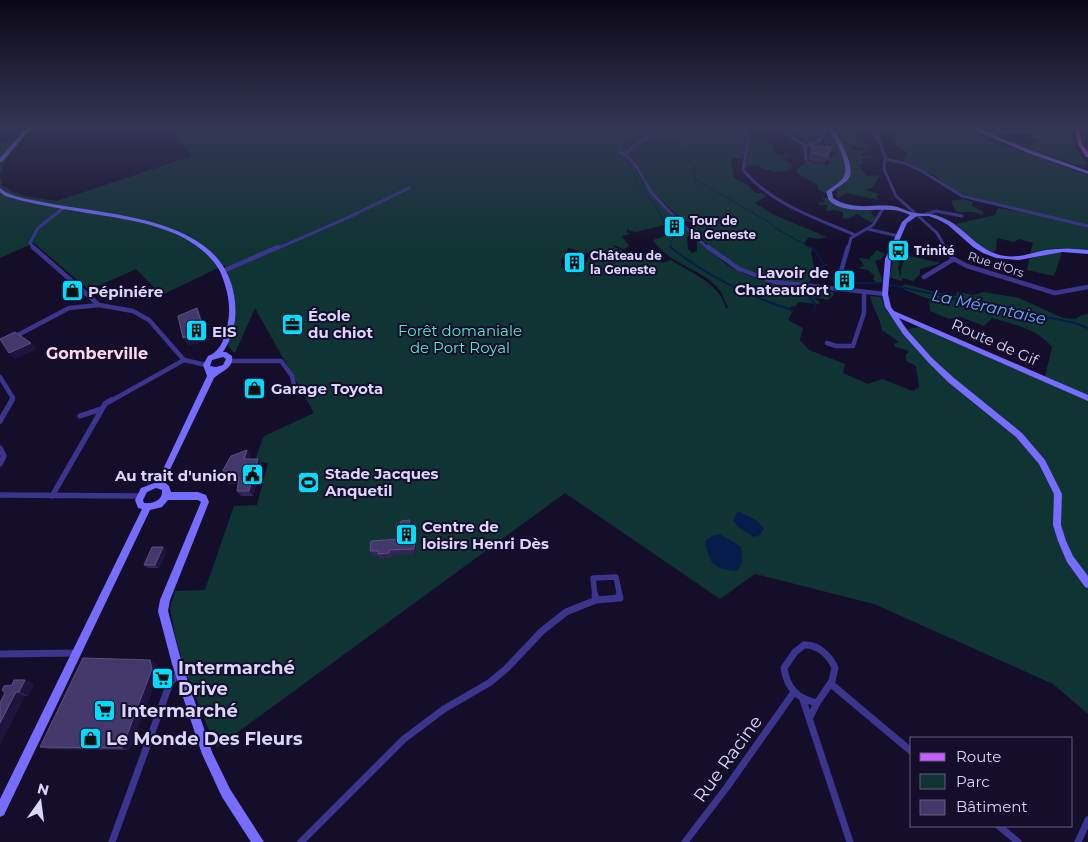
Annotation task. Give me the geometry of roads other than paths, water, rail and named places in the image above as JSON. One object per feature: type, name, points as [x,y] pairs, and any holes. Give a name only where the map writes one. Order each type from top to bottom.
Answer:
[{"type":"main road","points":[[847,166],[848,172],[845,178],[829,192],[831,199],[840,205],[854,209],[884,207],[954,225],[981,250],[1002,257],[1024,259],[1062,250],[1088,252]]},
{"type":"main road","points":[[1070,166],[1088,171]]},
{"type":"main road","points":[[0,190],[17,198],[167,228],[188,237],[202,247],[223,271],[230,288],[232,306],[232,321],[226,344],[211,364],[159,485]]},
{"type":"main road","points":[[918,215],[908,219],[888,259],[885,294],[891,312],[919,348],[952,380],[1019,435],[1042,462],[1058,494],[1056,513],[1062,541],[1070,559],[1088,584]]},
{"type":"main road","name":"Route de Gif","points":[[891,312],[1088,398]]},
{"type":"main road","points":[[226,344],[229,358]]},
{"type":"main road","points":[[211,364],[229,358]]},
{"type":"main road","points":[[211,364],[220,369],[229,358]]},
{"type":"main road","points":[[167,496],[166,488],[159,485],[148,488],[140,496],[141,505],[147,508],[159,504],[167,496],[198,496],[203,498],[205,502],[165,600],[163,610],[180,672],[207,754],[226,793],[258,842]]},
{"type":"main road","points":[[0,811],[147,508]]},
{"type":"street","points":[[637,166],[646,186],[653,194],[721,259],[740,271],[757,278],[885,294]]},
{"type":"street","points":[[742,166],[749,179],[785,205],[855,235]]},
{"type":"street","name":"Rue d'Ors","points":[[883,166],[894,193],[937,234],[954,259],[967,266],[1055,293],[1066,293],[1078,288],[1088,287]]},
{"type":"street","points":[[908,166],[926,174],[962,196],[1088,226]]},
{"type":"street","points":[[223,271],[347,218],[409,188]]},
{"type":"street","points":[[836,289],[851,238],[873,225],[884,207]]},
{"type":"street","points":[[65,208],[38,228],[30,243],[36,252],[99,304]]},
{"type":"street","points":[[918,215],[936,211],[962,216]]},
{"type":"street","points":[[867,229],[898,236]]},
{"type":"street","points":[[924,277],[954,259]]},
{"type":"street","points":[[827,343],[836,346],[852,346],[862,324],[866,301],[864,292]]},
{"type":"street","points":[[80,306],[94,299]]},
{"type":"street","points":[[8,340],[69,308],[99,304],[142,315],[155,324],[184,360]]},
{"type":"street","points":[[229,358],[281,361],[285,364],[295,385],[296,393]]},
{"type":"street","points":[[52,496],[97,420],[101,409],[110,400],[184,360],[211,364]]},
{"type":"street","points":[[196,362],[211,364]]},
{"type":"street","points":[[0,377],[13,398],[0,421]]},
{"type":"street","points":[[80,416],[101,409]]},
{"type":"street","points":[[0,448],[4,456],[0,464]]},
{"type":"street","points":[[0,496],[140,496]]},
{"type":"street","points":[[301,842],[404,739],[444,709],[489,683],[507,668],[542,631],[566,612],[596,600],[620,598],[616,576],[593,578],[596,600]]},
{"type":"street","points":[[810,717],[817,703],[831,684],[836,671],[836,665],[816,646],[808,644],[802,645],[784,668],[784,677],[788,686],[803,700],[810,717],[850,842]]},
{"type":"street","points":[[0,654],[76,654]]},
{"type":"street","points":[[112,842],[170,683],[180,672]]},
{"type":"street","points":[[831,684],[910,750]]},
{"type":"street","name":"Rue Racine","points":[[685,842],[727,787],[794,692]]},
{"type":"street","points":[[803,700],[817,703]]},
{"type":"street","points":[[1078,842],[1088,820]]},
{"type":"street","points":[[1000,827],[1018,842]]},
{"type":"water","points":[[738,511],[756,520],[764,528],[760,535],[754,537],[739,528],[733,520]]},
{"type":"water","points":[[719,534],[741,547],[742,562],[738,571],[718,567],[708,555],[705,541]]},
{"type":"waterway","name":"La Mérantaise","points":[[630,166],[640,187],[653,202],[662,218],[678,226],[680,233],[670,242],[672,248]]},
{"type":"waterway","name":"La Mérantaise","points":[[694,166],[693,169],[696,175],[694,179],[813,249]]},
{"type":"waterway","name":"La Mérantaise","points":[[811,247],[826,265],[819,268],[820,274]]},
{"type":"waterway","name":"La Mérantaise","points":[[672,248],[698,267],[743,292],[792,310]]},
{"type":"waterway","name":"La Mérantaise","points":[[814,310],[816,305],[805,292],[815,274],[854,283],[880,283]]},
{"type":"waterway","name":"La Mérantaise","points":[[845,285],[853,283]]},
{"type":"waterway","name":"La Mérantaise","points":[[890,285],[1075,323],[1088,328]]},
{"type":"place","name":"Tour de la Geneste","points":[[674,227]]},
{"type":"place","name":"Trinité","points":[[898,250]]},
{"type":"place","name":"Château de la Geneste","points":[[574,262]]},
{"type":"place","name":"Lavoir de Chateaufort","points":[[845,281]]},
{"type":"place","name":"Pépiniére","points":[[72,291]]},
{"type":"place","name":"École du chiot","points":[[292,324]]},
{"type":"place","name":"EIS","points":[[196,331]]},
{"type":"place","name":"Garage Toyota","points":[[255,388]]},
{"type":"place","name":"Au trait d'union","points":[[253,475]]},
{"type":"place","name":"Stade Jacques Anquetil","points":[[309,482]]},
{"type":"place","name":"Centre de loisirs Henri Dès","points":[[406,535]]},
{"type":"place","name":"Intermarché Drive","points":[[162,678]]},
{"type":"place","name":"Intermarché","points":[[105,711]]},
{"type":"place","name":"Le Monde Des Fleurs","points":[[90,739]]},
{"type":"district","name":"Gomberville","points":[[97,353]]},
{"type":"park label","name":"Forêt domaniale de Port Royal","points":[[460,338]]}]
